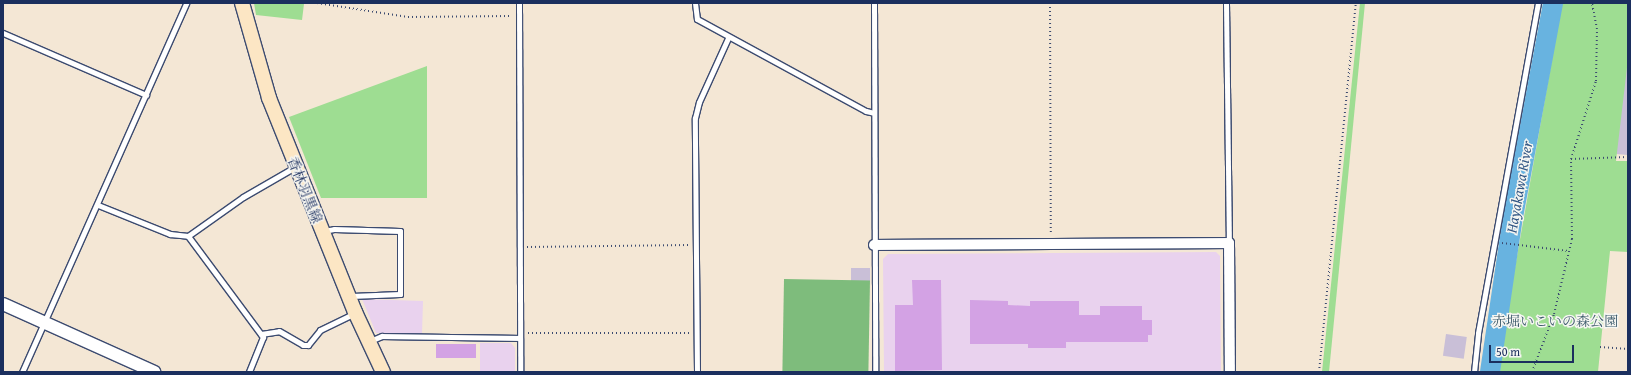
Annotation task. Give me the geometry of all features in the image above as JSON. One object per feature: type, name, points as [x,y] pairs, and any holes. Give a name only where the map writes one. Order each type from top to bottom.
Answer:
[{"type":"main road","name":"香林羽黒線","points":[[242,3],[269,98],[295,167],[368,342],[383,372]]},
{"type":"street","points":[[874,245],[1229,243],[1230,372]]},
{"type":"street","points":[[3,304],[154,372]]},
{"type":"lane","points":[[22,372],[98,205],[186,3]]},
{"type":"lane","points":[[519,3],[520,372]]},
{"type":"lane","points":[[695,3],[697,19],[728,38],[866,111],[874,113]]},
{"type":"lane","points":[[874,3],[875,372]]},
{"type":"lane","points":[[1226,3],[1229,243]]},
{"type":"lane","points":[[1474,372],[1478,333],[1538,3]]},
{"type":"lane","points":[[3,33],[146,95]]},
{"type":"lane","points":[[697,372],[695,118],[700,102],[728,38]]},
{"type":"lane","points":[[98,205],[170,234],[188,236],[243,197],[295,167]]},
{"type":"lane","points":[[322,232],[334,229],[400,231],[400,294],[349,296]]},
{"type":"lane","points":[[188,236],[261,334],[262,343],[249,372]]},
{"type":"lane","points":[[261,334],[280,331],[304,345],[308,345],[320,330],[356,312]]},
{"type":"lane","points":[[368,342],[382,336],[520,335]]},
{"type":"path","points":[[317,3],[408,17],[519,16]]},
{"type":"path","points":[[1050,3],[1051,245]]},
{"type":"path","points":[[1319,372],[1356,3]]},
{"type":"path","points":[[1532,372],[1554,314],[1572,239],[1572,159],[1596,82],[1597,29],[1592,3]]},
{"type":"path","points":[[1572,159],[1628,157]]},
{"type":"path","points":[[1499,242],[1569,251]]},
{"type":"path","points":[[520,247],[696,245]]},
{"type":"path","points":[[520,335],[697,333]]},
{"type":"path","points":[[1600,347],[1628,349]]},
{"type":"shaded area","points":[[1628,59],[1628,155],[1616,154],[1624,80]]},
{"type":"shaded area","points":[[1216,252],[1220,256],[1221,372],[884,372],[883,259],[888,254]]},
{"type":"shaded area","points":[[851,268],[870,268],[870,281],[851,281]]},
{"type":"shaded area","points":[[362,299],[423,301],[422,334],[376,333]]},
{"type":"shaded area","points":[[1446,334],[1467,337],[1464,359],[1443,356]]},
{"type":"shaded area","points":[[480,343],[511,343],[515,348],[515,372],[480,372]]},
{"type":"green space","points":[[254,3],[304,4],[302,20],[256,15]]},
{"type":"green space","points":[[1360,3],[1365,3],[1329,372],[1322,372]]},
{"type":"green space","name":"赤堀いこいの森公園","points":[[1562,3],[1628,3],[1628,59],[1616,161],[1628,161],[1628,252],[1610,251],[1598,372],[1500,372],[1501,346]]},
{"type":"green space","points":[[427,66],[427,198],[321,198],[289,117]]},
{"type":"green space","points":[[784,279],[870,281],[868,372],[782,372]]},
{"type":"building","points":[[912,280],[941,280],[942,370],[895,371],[895,305],[913,305]]},
{"type":"building","points":[[970,300],[1008,301],[1008,305],[1030,306],[1030,301],[1079,301],[1079,315],[1100,315],[1100,306],[1142,306],[1142,320],[1152,320],[1152,335],[1148,335],[1148,342],[1066,342],[1066,348],[1028,348],[1028,344],[970,344]]},
{"type":"building","points":[[436,344],[476,344],[476,358],[436,358]]},
{"type":"waterway","name":"Hayakawa River","points":[[1490,372],[1513,217],[1553,3]]}]
